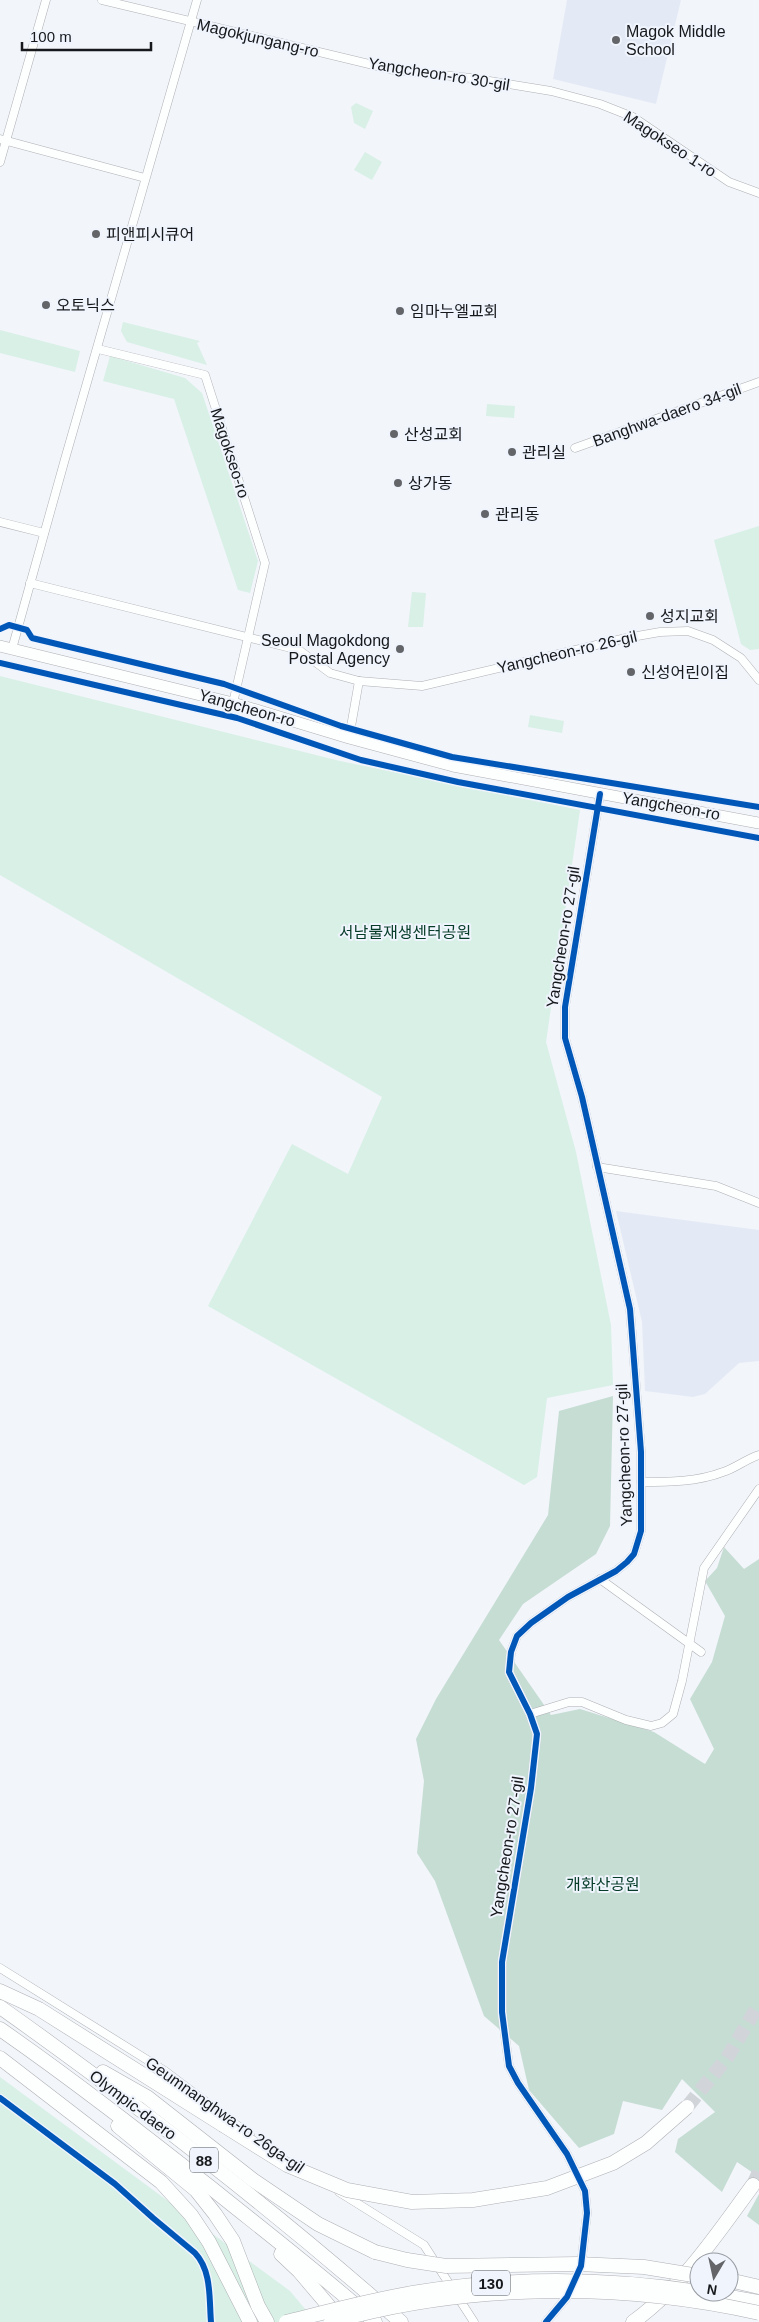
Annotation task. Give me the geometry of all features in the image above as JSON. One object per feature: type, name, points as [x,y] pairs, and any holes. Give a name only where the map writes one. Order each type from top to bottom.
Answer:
[{"type":"highway","points":[[0,1992],[39,2009],[286,2165],[347,2190],[412,2202],[473,2200],[547,2188],[613,2162],[646,2143],[687,2107]]},
{"type":"highway","name":"Olympic-daero","points":[[0,2007],[143,2112],[327,2257],[401,2322]]},
{"type":"highway","name":"Olympic-daero","points":[[0,2029],[62,2072],[330,2282],[375,2322]]},
{"type":"highway","points":[[48,2041],[146,2097],[253,2180],[318,2224],[375,2252],[407,2260],[446,2266],[578,2264],[644,2268],[689,2275]]},
{"type":"highway","points":[[0,2058],[161,2182],[191,2215],[209,2242],[250,2322]]},
{"type":"highway","points":[[62,2072],[135,2141],[196,2190],[233,2241],[258,2306],[267,2322]]},
{"type":"highway","points":[[633,2322],[649,2310],[679,2281],[753,2185]]},
{"type":"highway","points":[[219,2195],[299,2271],[343,2322]]},
{"type":"highway","name":"130","points":[[286,2322],[418,2292],[511,2282],[616,2282],[689,2291]]},
{"type":"highway","points":[[739,2282],[759,2287]]},
{"type":"highway","name":"130","points":[[331,2322],[408,2306],[466,2297],[573,2291],[633,2293],[689,2300],[759,2313]]},
{"type":"highway","name":"130","points":[[739,2299],[759,2302]]},
{"type":"main road","name":"Yangcheon-ro","points":[[0,646],[233,702],[349,738],[453,766],[759,823]]},
{"type":"street","points":[[0,162],[3,140],[46,0]]},
{"type":"street","name":"Magokjungang-ro","points":[[102,0],[191,23],[327,54]]},
{"type":"street","points":[[12,649],[197,0]]},
{"type":"street","name":"Yangcheon-ro 30-gil","points":[[327,54],[394,70],[471,78],[551,91]]},
{"type":"street","name":"Magokseo 1-ro","points":[[551,91],[600,104],[633,117],[729,182],[759,193]]},
{"type":"street","points":[[3,140],[145,178]]},
{"type":"street","name":"Magokseo-ro","points":[[98,349],[205,374],[265,563],[233,702]]},
{"type":"street","name":"Banghwa-daero 34-gil","points":[[575,448],[759,382]]},
{"type":"street","points":[[0,522],[44,533]]},
{"type":"street","points":[[30,583],[299,650],[330,672],[359,681],[349,738]]},
{"type":"street","name":"Yangcheon-ro 26-gil","points":[[359,681],[422,686],[626,638],[660,632],[688,631],[713,640],[742,658],[759,680]]},
{"type":"street","name":"Yangcheon-ro 27-gil","points":[[546,2322],[567,2297],[581,2266],[587,2213],[585,2191],[567,2154],[518,2083],[509,2066],[502,2012],[502,1962],[536,1758],[537,1734],[530,1714],[509,1672],[511,1652],[517,1636],[531,1623],[568,1597],[616,1571],[634,1554],[641,1531],[641,1452],[630,1309],[582,1096],[565,1038],[565,1015],[600,794]]},
{"type":"street","points":[[597,1167],[716,1186],[759,1203]]},
{"type":"street","points":[[641,1482],[680,1482],[703,1477],[723,1472],[759,1455]]},
{"type":"street","points":[[530,1714],[569,1702],[582,1702],[626,1720],[651,1726],[662,1723],[674,1714],[690,1645],[704,1568],[759,1489]]},
{"type":"street","points":[[600,1579],[701,1652]]},
{"type":"street","name":"Geumnanghwa-ro 26ga-gil","points":[[0,1968],[166,2072],[272,2151],[424,2245],[474,2322]]},
{"type":"shaded area","name":"Magok Middle School","points":[[567,0],[681,0],[656,104],[553,79]]},
{"type":"shaded area","points":[[616,1211],[759,1230],[759,1361],[739,1363],[705,1394],[693,1397],[645,1391],[642,1322]]},
{"type":"green space","points":[[356,103],[373,111],[365,129],[354,123],[351,107]]},
{"type":"green space","points":[[365,152],[382,162],[372,180],[354,170]]},
{"type":"green space","points":[[123,322],[200,341],[197,343],[207,365],[127,342],[121,331]]},
{"type":"green space","points":[[0,330],[80,351],[75,372],[0,353]]},
{"type":"green space","points":[[110,356],[185,378],[202,393],[258,561],[250,593],[238,590],[174,399],[103,381]]},
{"type":"green space","points":[[487,404],[515,406],[514,418],[486,416]]},
{"type":"green space","points":[[759,526],[759,649],[750,650],[741,644],[714,540]]},
{"type":"green space","points":[[412,592],[426,593],[423,627],[408,627]]},
{"type":"green space","name":"서남물재생센터공원","points":[[0,676],[340,761],[580,810],[546,1042],[576,1152],[611,1325],[613,1385],[547,1398],[537,1477],[524,1485],[208,1306],[292,1144],[348,1174],[382,1097],[0,875]]},
{"type":"green space","points":[[530,715],[564,721],[562,733],[528,727]]},
{"type":"green space","name":"개화산공원","points":[[613,1396],[610,1526],[596,1554],[523,1604],[499,1640],[551,1715],[580,1709],[654,1732],[705,1764],[714,1749],[690,1699],[712,1662],[725,1616],[705,1581],[717,1568],[724,1547],[744,1569],[759,1559],[759,2177],[737,2162],[722,2192],[675,2152],[678,2139],[715,2112],[682,2079],[662,2110],[623,2101],[614,2134],[579,2148],[529,2090],[519,2046],[484,2016],[435,1881],[417,1853],[424,1781],[416,1739],[436,1699],[548,1515],[559,1411]]},
{"type":"green space","points":[[0,2077],[290,2291],[316,2322],[0,2322]]},
{"type":"green space","points":[[759,2194],[759,2225],[747,2216]]},
{"type":"tunnel","points":[[687,2107],[727,2058],[759,2004]]},
{"type":"tunnel","points":[[753,2185],[759,2172]]},
{"type":"cycle path","points":[[0,629],[9,625],[27,630],[32,638],[224,684],[341,726],[452,757],[759,807]]},
{"type":"cycle path","points":[[0,663],[237,718],[361,760],[458,782],[759,838]]},
{"type":"cycle path","points":[[546,2322],[567,2297],[581,2266],[587,2213],[585,2191],[567,2154],[518,2083],[509,2066],[502,2012],[502,1962],[531,1788],[537,1734],[530,1714],[509,1672],[511,1652],[517,1636],[531,1623],[568,1597],[616,1571],[627,1562],[634,1554],[641,1531],[641,1452],[630,1309],[582,1097],[565,1038],[565,1007],[600,794]]},
{"type":"cycle path","points":[[0,2098],[115,2184],[195,2253],[207,2277],[211,2322]]},
{"type":"place","name":"Magok Middle School","points":[[616,40]]},
{"type":"place","name":"피앤피시큐어","points":[[96,234]]},
{"type":"place","name":"오토닉스","points":[[46,305]]},
{"type":"place","name":"임마누엘교회","points":[[400,311]]},
{"type":"place","name":"산성교회","points":[[394,434]]},
{"type":"place","name":"관리실","points":[[512,452]]},
{"type":"place","name":"상가동","points":[[398,483]]},
{"type":"place","name":"관리동","points":[[485,514]]},
{"type":"place","name":"성지교회","points":[[650,616]]},
{"type":"place","name":"Seoul Magokdong Postal Agency","points":[[400,649]]},
{"type":"place","name":"신성어린이집","points":[[631,672]]}]
